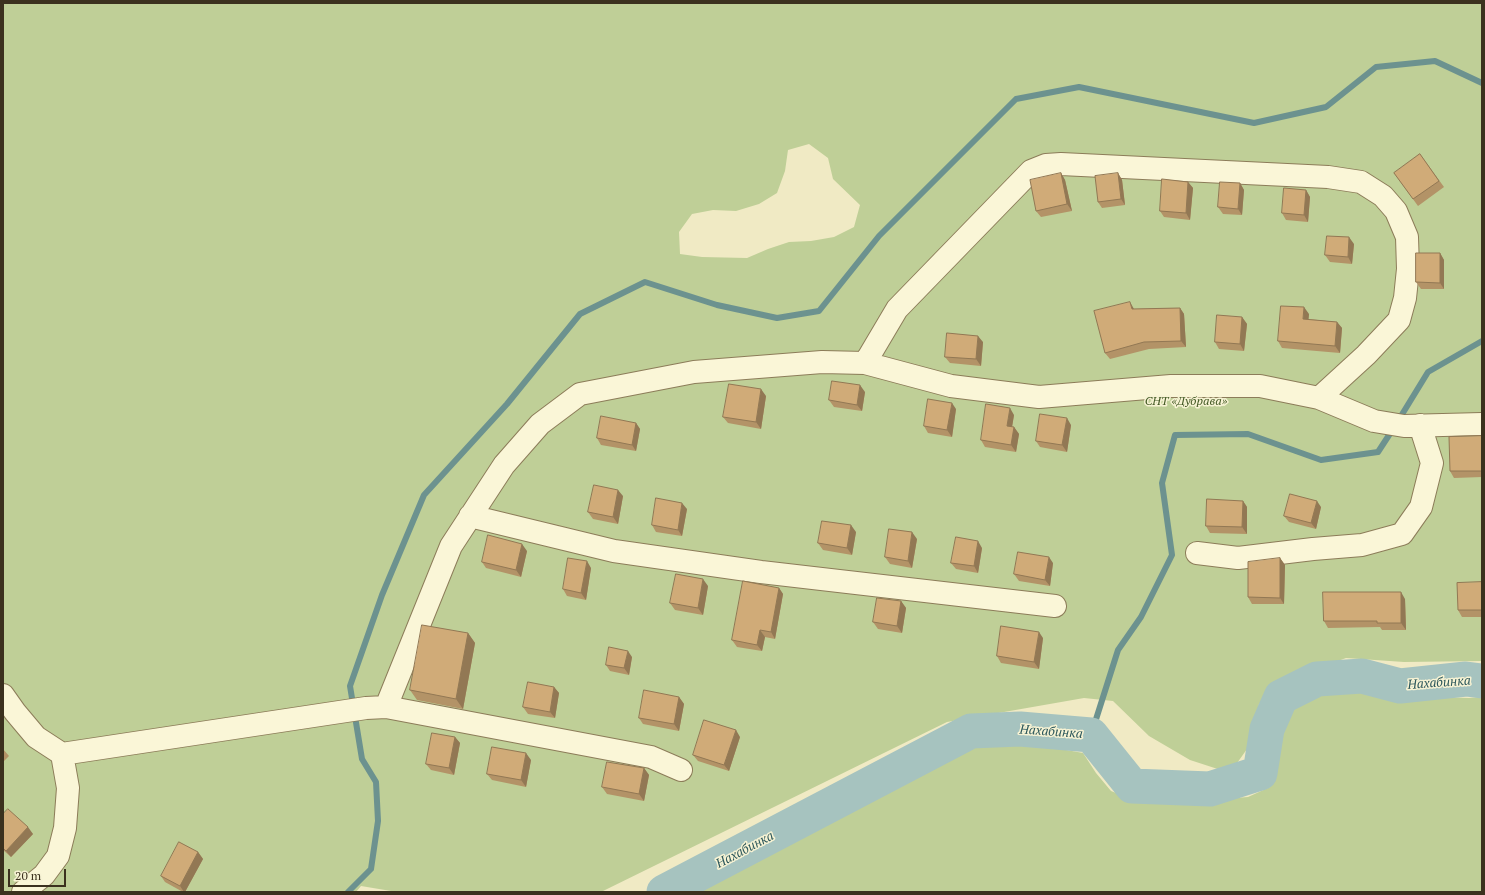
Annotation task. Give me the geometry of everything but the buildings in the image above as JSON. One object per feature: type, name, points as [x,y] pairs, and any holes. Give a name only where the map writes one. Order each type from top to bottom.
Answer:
[{"type":"street","points":[[865,363],[897,309],[1031,171],[1046,165],[1061,164],[1328,176],[1360,182],[1383,196],[1396,211],[1407,237],[1408,269],[1405,298],[1399,320],[1366,356],[1319,398]]},
{"type":"street","points":[[376,708],[451,546],[470,516],[504,465],[540,424],[580,394],[694,372],[822,362],[865,363],[951,386],[1039,397],[1171,386],[1260,386],[1319,398],[1374,421],[1412,425],[1482,424]]},
{"type":"street","points":[[1197,553],[1238,558],[1362,545],[1402,534],[1421,507],[1432,463],[1412,425]]},
{"type":"street","points":[[470,516],[614,551],[761,572],[1055,606]]},
{"type":"street","points":[[3,695],[36,737],[62,754],[376,708],[651,757],[681,770]]},
{"type":"street","points":[[23,892],[44,875],[58,856],[65,828],[68,788],[62,754]]},
{"type":"green space","name":"СНТ «Дубрава»","points":[[3,3],[1482,3],[1482,661],[1404,662],[1346,658],[1295,677],[1259,704],[1252,742],[1230,773],[1190,760],[1149,736],[1113,701],[1084,698],[947,722],[601,892],[397,892],[361,886],[356,892],[3,892]],"holes":[[[809,144],[828,158],[833,179],[860,205],[854,227],[834,237],[811,241],[789,242],[747,258],[702,257],[680,254],[679,232],[692,214],[713,210],[736,211],[759,204],[777,193],[785,171],[788,150]]]},
{"type":"green space","points":[[1358,691],[1403,696],[1482,697],[1482,892],[685,892],[779,844],[939,755],[994,737],[1016,738],[1038,745],[1083,753],[1096,773],[1111,791],[1134,800],[1158,804],[1248,797],[1270,787],[1277,766],[1282,725],[1292,706],[1312,695]]},
{"type":"waterway","points":[[348,892],[371,869],[378,821],[376,782],[362,759],[350,686],[382,595],[424,495],[507,404],[580,314],[645,282],[717,305],[777,318],[819,311],[879,236],[1016,99],[1079,87],[1254,123],[1326,107],[1376,67],[1435,61],[1482,83]]},
{"type":"waterway","points":[[1398,421],[1428,372],[1482,341]]},
{"type":"waterway","points":[[1091,735],[1118,650],[1141,617],[1172,555],[1162,483],[1175,435],[1248,434],[1321,460],[1378,452],[1393,429]]},
{"type":"waterway","name":"Нахабинка","points":[[664,892],[971,731],[1020,729],[1091,735],[1132,786],[1210,789],[1260,773],[1267,729],[1281,697],[1317,679],[1362,676],[1400,686],[1466,679],[1482,681]]}]
